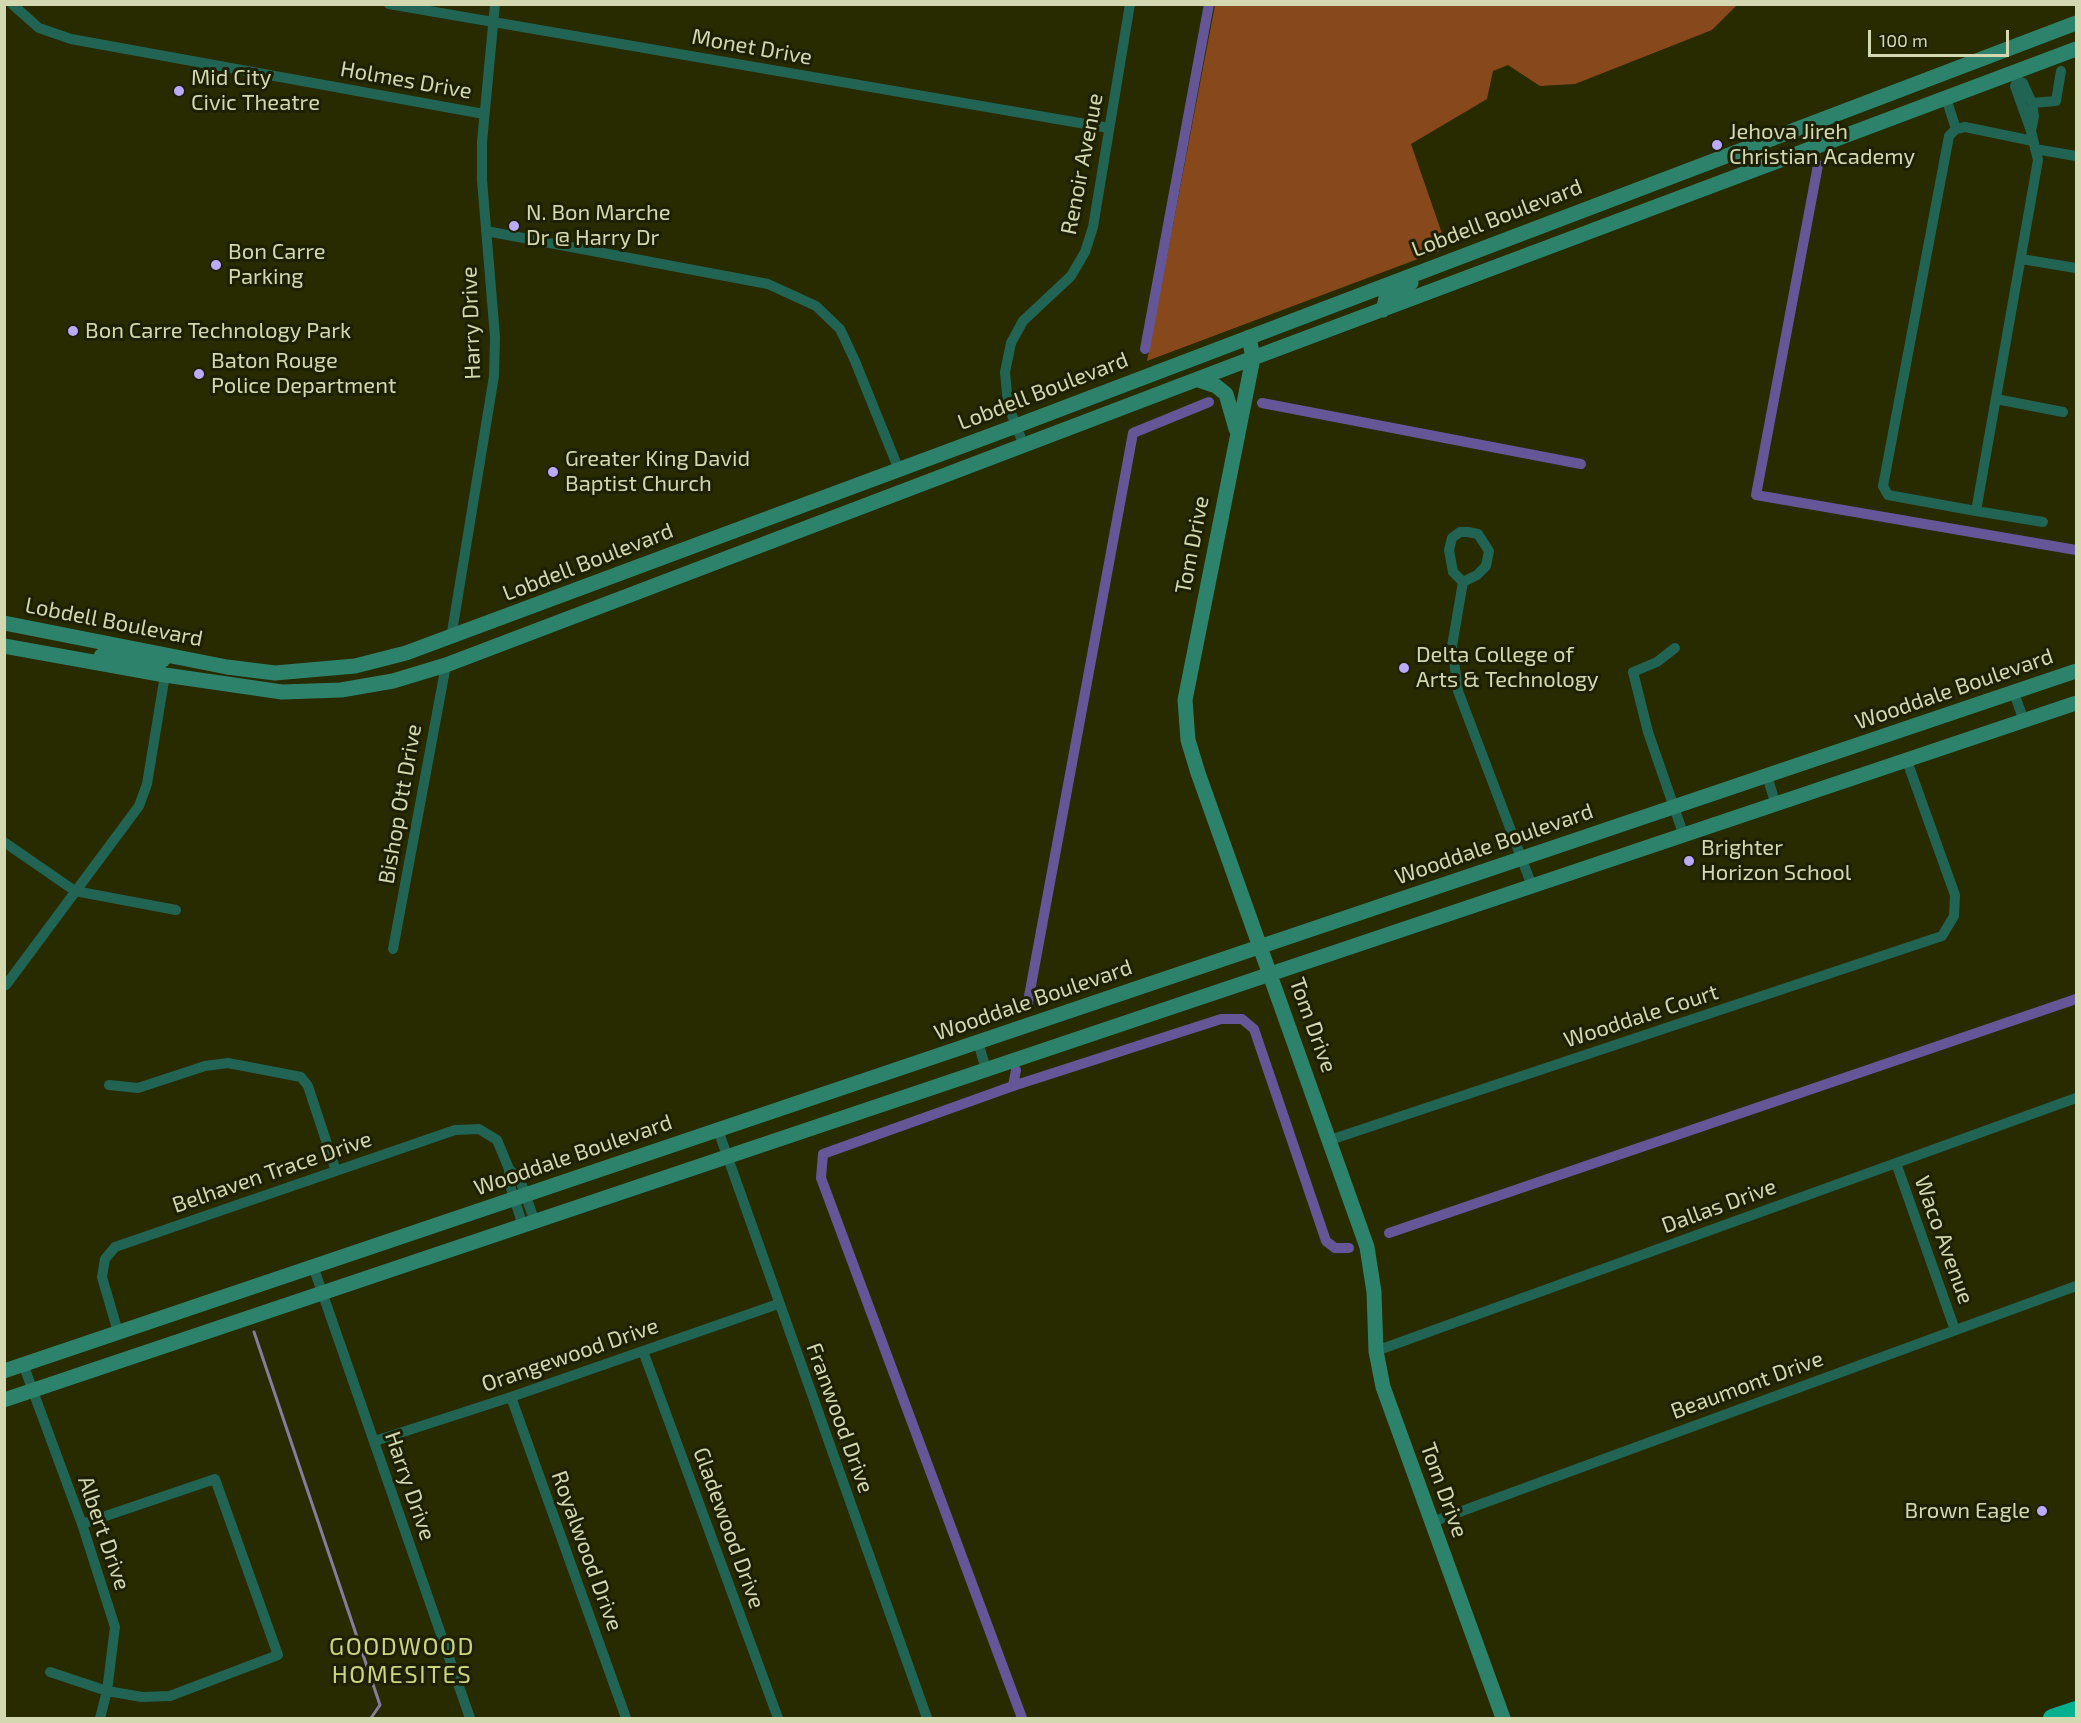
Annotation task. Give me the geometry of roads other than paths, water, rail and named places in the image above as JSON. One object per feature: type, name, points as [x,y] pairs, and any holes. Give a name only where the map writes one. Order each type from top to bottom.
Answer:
[{"type":"highway","points":[[2052,1719],[2076,1710]]},
{"type":"street","name":"Holmes Drive","points":[[12,4],[39,28],[71,39],[484,114]]},
{"type":"street","name":"Monet Drive","points":[[389,4],[1109,128]]},
{"type":"street","name":"Harry Drive","points":[[451,638],[493,394],[495,337],[482,180],[484,114],[495,4]]},
{"type":"street","name":"Renoir Avenue","points":[[1024,446],[1008,405],[1005,372],[1011,343],[1023,321],[1071,276],[1085,252],[1093,228],[1130,4]]},
{"type":"street","name":"Lobdell Boulevard","points":[[4,623],[227,668],[275,673],[304,672],[381,660],[451,638],[1016,426],[2076,23]]},
{"type":"street","points":[[2056,31],[2071,51]]},
{"type":"street","name":"Lobdell Boulevard","points":[[4,646],[165,675],[282,692],[341,690],[393,681],[446,665],[1252,358],[1946,98],[2016,76],[2071,51]]},
{"type":"street","points":[[2027,104],[2056,101],[2061,71]]},
{"type":"street","points":[[1976,511],[2038,160],[2027,104],[2015,87],[2016,76]]},
{"type":"street","points":[[1946,98],[1956,129]]},
{"type":"street","points":[[2043,522],[1888,495],[1883,486],[1949,136],[1956,129],[1965,127],[2033,140],[2076,156]]},
{"type":"street","points":[[1643,212],[1642,201],[1646,195],[1680,180],[1688,170]]},
{"type":"street","points":[[486,231],[768,284],[816,306],[840,329],[898,470]]},
{"type":"street","points":[[1477,250],[1485,271]]},
{"type":"street","points":[[2021,259],[2076,268]]},
{"type":"street","points":[[1383,310],[1386,298],[1424,278],[1432,267]]},
{"type":"street","name":"Tom Drive","points":[[1249,337],[1252,358],[1185,700],[1188,740],[1367,1247],[1374,1292],[1376,1351],[1383,1386],[1503,1719]]},
{"type":"street","points":[[1198,380],[1216,386],[1226,394],[1237,433]]},
{"type":"street","points":[[1996,399],[2063,412]]},
{"type":"street","points":[[946,452],[953,472]]},
{"type":"street","points":[[1460,532],[1478,534],[1489,551],[1486,566],[1477,575],[1463,582],[1453,572],[1449,550],[1452,538],[1460,532]]},
{"type":"street","points":[[653,562],[661,583]]},
{"type":"street","points":[[1463,582],[1452,646],[1458,691],[1532,886]]},
{"type":"street","points":[[446,665],[451,638]]},
{"type":"street","points":[[1675,648],[1657,662],[1633,672],[1648,732],[1684,836]]},
{"type":"street","points":[[91,662],[99,656],[112,655],[155,662],[169,655]]},
{"type":"street","points":[[6,985],[132,816],[144,795],[169,655]]},
{"type":"street","name":"Bishop Ott Drive","points":[[393,949],[446,665]]},
{"type":"street","name":"Wooddale Boulevard","points":[[4,1371],[2076,671]]},
{"type":"street","points":[[2014,693],[2024,721]]},
{"type":"street","points":[[4,1400],[2076,703]]},
{"type":"street","name":"Wooddale Court","points":[[1330,1140],[1942,936],[1954,916],[1956,895],[1907,761]]},
{"type":"street","points":[[1767,776],[1776,805]]},
{"type":"street","points":[[4,842],[75,891],[176,910]]},
{"type":"street","points":[[978,1042],[986,1070]]},
{"type":"street","points":[[109,1085],[138,1088],[205,1066],[228,1063],[301,1077],[308,1086],[336,1171]]},
{"type":"street","name":"Dallas Drive","points":[[1376,1351],[2076,1098]]},
{"type":"street","name":"Belhaven Trace Drive","points":[[118,1332],[102,1277],[105,1259],[115,1247],[469,1128],[494,1137],[504,1152],[509,1169],[520,1179],[520,1197],[529,1224]]},
{"type":"street","name":"Franwood Drive","points":[[718,1130],[927,1719]]},
{"type":"street","name":"Waco Avenue","points":[[1896,1163],[1955,1330]]},
{"type":"street","name":"Harry Drive","points":[[313,1266],[470,1719]]},
{"type":"street","name":"Beaumont Drive","points":[[1432,1522],[2076,1286]]},
{"type":"street","name":"Orangewood Drive","points":[[375,1441],[511,1397],[778,1304]]},
{"type":"street","name":"Gladewood Drive","points":[[643,1351],[778,1719]]},
{"type":"street","name":"Albert Drive","points":[[23,1364],[82,1524],[115,1627],[107,1691],[100,1719]]},
{"type":"street","name":"Royalwood Drive","points":[[511,1397],[626,1719]]},
{"type":"street","points":[[50,1672],[107,1691],[142,1697],[170,1696],[278,1655],[215,1479],[82,1524]]},
{"type":"waterway","points":[[1145,349],[1209,4]]},
{"type":"waterway","points":[[1818,165],[1756,495],[2076,550]]},
{"type":"waterway","points":[[1027,1007],[1133,433],[1209,402]]},
{"type":"waterway","points":[[1262,403],[1581,464]]},
{"type":"waterway","points":[[1389,1233],[2076,999]]},
{"type":"waterway","points":[[1022,1718],[821,1178],[823,1154],[1013,1086],[1221,1019],[1242,1019],[1254,1029],[1326,1241],[1335,1248],[1349,1248]]},
{"type":"waterway","points":[[1013,1086],[1016,1070]]},
{"type":"waterway","points":[[254,1332],[380,1705],[371,1718]]},
{"type":"place","name":"Mid City Civic Theatre","points":[[179,91]]},
{"type":"place","name":"Jehova Jireh Christian Academy","points":[[1717,145]]},
{"type":"place","name":"N. Bon Marche Dr @ Harry Dr","points":[[514,226]]},
{"type":"place","name":"Bon Carre Parking","points":[[216,265]]},
{"type":"place","name":"Bon Carre Technology Park","points":[[73,331]]},
{"type":"place","name":"Baton Rouge Police Department","points":[[199,374]]},
{"type":"place","name":"Greater King David Baptist Church","points":[[553,472]]},
{"type":"place","name":"Delta College of Arts & Technology","points":[[1404,668]]},
{"type":"place","name":"Brighter Horizon School","points":[[1689,861]]},
{"type":"place","name":"Brown Eagle","points":[[2042,1511]]},
{"type":"district","name":"GOODWOOD HOMESITES","points":[[402,1661]]}]
